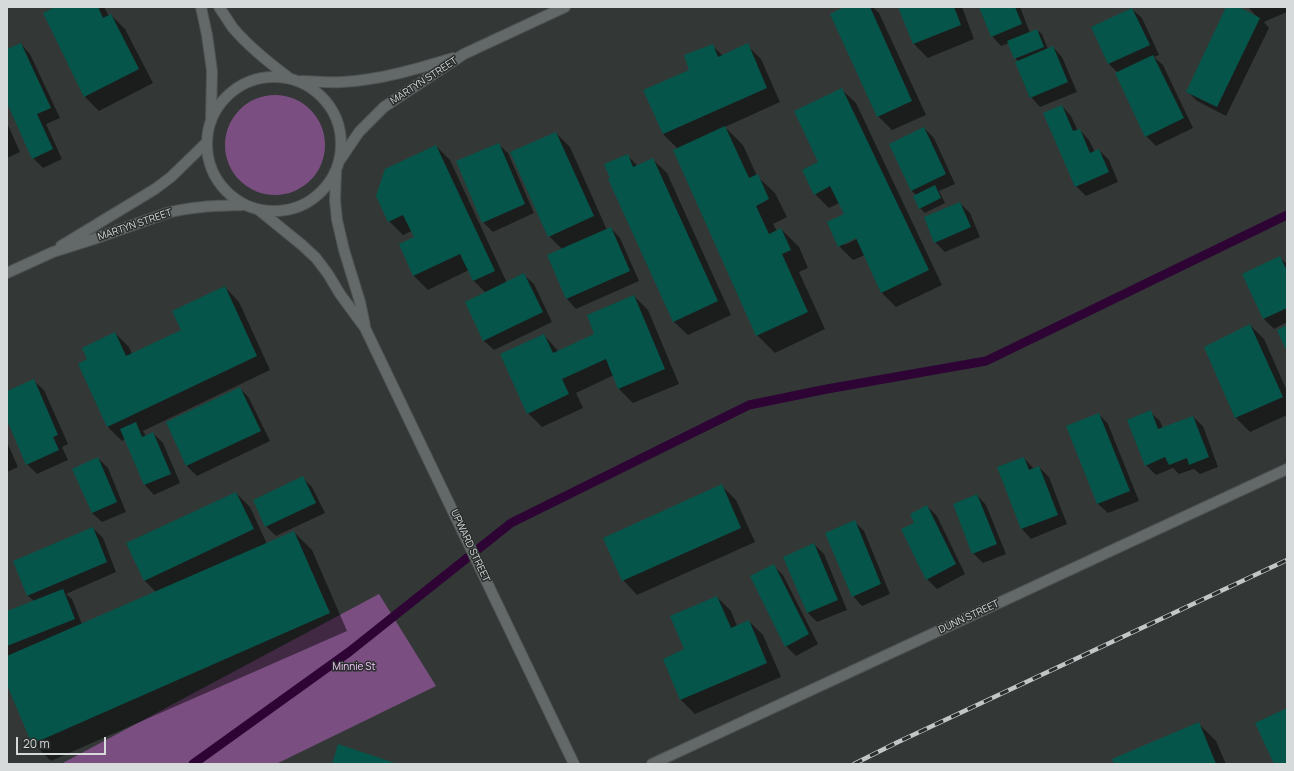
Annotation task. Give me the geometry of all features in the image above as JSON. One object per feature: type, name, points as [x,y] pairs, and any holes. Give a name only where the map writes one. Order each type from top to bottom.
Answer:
[{"type":"street","points":[[202,7],[212,71],[211,121],[206,143],[211,169],[218,184],[229,196],[244,205],[260,210],[276,212],[303,205],[315,197],[326,186],[337,168],[341,148],[339,131],[334,115],[326,101],[314,89],[300,81],[288,77],[272,75],[245,83],[234,90],[221,103],[211,121]]},
{"type":"street","points":[[219,7],[246,42],[288,77]]},
{"type":"street","name":"MARTYN STREET","points":[[300,81],[342,82],[376,78],[417,69],[464,54],[566,7]]},
{"type":"street","name":"MARTYN STREET","points":[[337,168],[359,132],[384,107],[464,54]]},
{"type":"street","name":"MARTYN STREET","points":[[52,252],[155,189],[171,177],[206,143]]},
{"type":"street","name":"UPWARD STREET","points":[[337,168],[335,200],[337,220],[344,250],[360,302],[365,328]]},
{"type":"street","name":"MARTYN STREET","points":[[7,273],[52,252],[178,210],[198,207],[244,205]]},
{"type":"street","name":"UPWARD STREET","points":[[260,210],[302,244],[316,258],[365,328],[574,764]]},
{"type":"street","name":"DUNN STREET","points":[[652,764],[1287,469]]},
{"type":"green space","points":[[275,95],[294,98],[311,109],[322,126],[325,145],[322,164],[311,181],[294,192],[275,195],[256,192],[239,181],[228,164],[225,145],[228,126],[239,109],[256,98]]},
{"type":"green space","name":"Minnie St","points":[[379,594],[436,686],[276,764],[61,764]]},
{"type":"building","points":[[55,7],[98,7],[103,18],[111,14],[139,69],[84,97],[43,13]]},
{"type":"building","points":[[844,7],[870,7],[912,101],[877,117],[830,14]]},
{"type":"building","points":[[898,7],[954,7],[961,25],[913,44]]},
{"type":"building","points":[[979,7],[1015,7],[1022,24],[991,37]]},
{"type":"building","points":[[1226,7],[1239,7],[1260,18],[1217,107],[1186,92]]},
{"type":"building","points":[[1132,8],[1150,45],[1108,64],[1091,27]]},
{"type":"building","points":[[1037,29],[1044,47],[1014,59],[1007,41]]},
{"type":"building","points":[[21,43],[51,108],[37,114],[53,149],[32,159],[7,103],[7,49]]},
{"type":"building","points":[[748,43],[767,88],[663,134],[643,90],[689,70],[684,55],[713,44],[718,57]]},
{"type":"building","points":[[1053,46],[1068,82],[1030,98],[1015,62]]},
{"type":"building","points":[[1153,55],[1184,118],[1145,137],[1115,73]]},
{"type":"building","points":[[842,88],[929,270],[881,293],[856,238],[838,247],[827,222],[844,214],[830,186],[814,195],[802,170],[818,162],[794,111]]},
{"type":"building","points":[[1062,105],[1073,131],[1080,129],[1090,153],[1099,149],[1109,172],[1075,187],[1043,113]]},
{"type":"building","points":[[725,126],[749,178],[758,174],[769,199],[756,206],[769,234],[781,228],[791,250],[782,254],[808,312],[756,336],[673,150]]},
{"type":"building","points":[[924,127],[946,174],[911,191],[889,144]]},
{"type":"building","points":[[556,132],[594,216],[548,237],[510,152]]},
{"type":"building","points":[[499,143],[525,204],[482,223],[456,161]]},
{"type":"building","points":[[436,145],[495,271],[473,281],[460,254],[413,276],[399,244],[414,237],[403,215],[388,222],[376,196],[385,169]]},
{"type":"building","points":[[628,154],[633,167],[653,158],[718,301],[673,322],[608,179],[610,178],[604,164]]},
{"type":"building","points":[[935,185],[941,198],[919,209],[913,196]]},
{"type":"building","points":[[960,202],[971,227],[934,243],[924,217]]},
{"type":"building","points":[[611,227],[630,271],[566,299],[547,255]]},
{"type":"building","points":[[1280,256],[1287,271],[1287,308],[1263,319],[1242,274]]},
{"type":"building","points":[[524,273],[543,312],[483,341],[465,302]]},
{"type":"building","points":[[225,286],[257,356],[107,427],[78,364],[87,359],[82,348],[115,332],[126,356],[181,330],[172,311]]},
{"type":"building","points":[[634,295],[665,369],[618,389],[606,359],[562,379],[569,394],[527,414],[500,354],[544,334],[553,353],[594,334],[587,315]]},
{"type":"building","points":[[1250,324],[1283,397],[1235,418],[1204,347]]},
{"type":"building","points":[[1287,325],[1287,352],[1277,330]]},
{"type":"building","points":[[34,379],[58,435],[53,437],[59,450],[26,465],[7,420],[7,391]]},
{"type":"building","points":[[240,387],[261,431],[186,466],[166,422]]},
{"type":"building","points":[[1151,410],[1158,429],[1193,416],[1209,457],[1189,465],[1187,458],[1169,465],[1165,457],[1145,466],[1127,420]]},
{"type":"building","points":[[1099,413],[1130,491],[1097,504],[1066,426]]},
{"type":"building","points":[[136,422],[142,437],[153,432],[171,474],[144,485],[120,429]]},
{"type":"building","points":[[98,457],[117,502],[92,513],[72,469]]},
{"type":"building","points":[[1024,457],[1029,470],[1039,466],[1058,515],[1021,529],[997,467]]},
{"type":"building","points":[[303,476],[316,503],[265,527],[253,500]]},
{"type":"building","points":[[722,484],[741,528],[622,581],[603,538]]},
{"type":"building","points":[[236,492],[254,529],[144,581],[126,543]]},
{"type":"building","points":[[977,494],[997,544],[972,554],[953,504]]},
{"type":"building","points":[[927,505],[956,564],[926,580],[901,529],[914,523],[910,514]]},
{"type":"building","points":[[855,520],[881,584],[852,597],[825,533]]},
{"type":"building","points":[[93,527],[107,562],[27,596],[13,561]]},
{"type":"building","points":[[294,531],[330,613],[32,744],[7,685],[7,656]]},
{"type":"building","points":[[814,543],[838,600],[807,613],[783,557]]},
{"type":"building","points":[[774,564],[809,634],[785,647],[750,576]]},
{"type":"building","points":[[63,589],[75,619],[7,646],[7,611]]},
{"type":"building","points":[[717,596],[731,628],[749,620],[767,663],[680,700],[663,659],[684,649],[670,616]]},
{"type":"building","points":[[1287,708],[1287,764],[1274,764],[1255,723]]},
{"type":"building","points":[[1199,722],[1216,764],[1114,764],[1112,759]]},
{"type":"building","points":[[338,744],[398,764],[332,764]]},
{"type":"waterway","points":[[193,764],[349,652],[511,523],[749,405],[827,389],[986,361],[1287,215]]},
{"type":"railway","points":[[854,764],[1287,560]]}]
